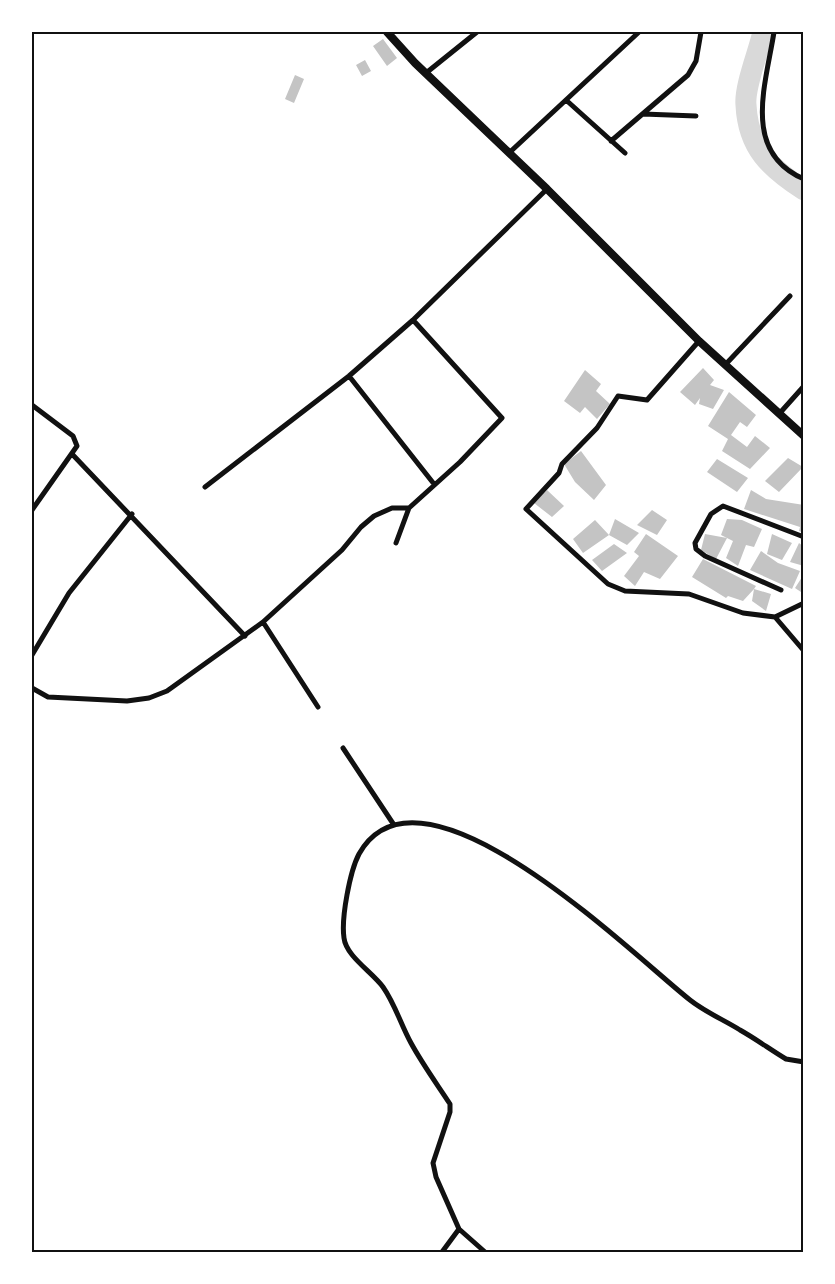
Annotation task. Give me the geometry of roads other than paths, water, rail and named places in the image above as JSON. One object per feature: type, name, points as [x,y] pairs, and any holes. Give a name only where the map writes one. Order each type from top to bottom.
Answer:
[{"type":"main road","points":[[387,32],[426,74],[547,189],[699,341],[804,436]]},
{"type":"street","points":[[426,74],[477,32]]},
{"type":"street","points":[[509,153],[639,32]]},
{"type":"street","points":[[610,141],[691,71],[696,61],[701,32]]},
{"type":"street","points":[[774,32],[763,104],[762,131],[765,141],[778,162],[804,179]]},
{"type":"street","points":[[566,100],[625,153]]},
{"type":"street","points":[[643,114],[696,116]]},
{"type":"street","points":[[206,487],[349,376],[413,320],[547,189]]},
{"type":"street","points":[[725,365],[790,296]]},
{"type":"street","points":[[396,543],[409,507],[460,462],[502,416],[413,320]]},
{"type":"street","points":[[699,341],[647,400],[618,396],[597,428],[526,508],[615,588],[689,594],[743,613],[776,617],[804,603]]},
{"type":"street","points":[[349,376],[434,484]]},
{"type":"street","points":[[779,414],[804,386]]},
{"type":"street","points":[[32,405],[73,436],[77,447],[32,510]]},
{"type":"street","points":[[32,416],[37,409]]},
{"type":"street","points":[[72,454],[132,514],[245,636]]},
{"type":"street","points":[[781,590],[705,556],[696,549],[695,543],[711,514],[723,506],[804,537]]},
{"type":"street","points":[[32,688],[48,697],[127,701],[149,698],[167,691],[263,622],[342,550],[361,527],[374,516],[392,508],[409,507]]},
{"type":"street","points":[[32,655],[69,593],[132,514]]},
{"type":"street","points":[[776,617],[804,651]]},
{"type":"street","points":[[263,622],[318,707]]},
{"type":"street","points":[[343,748],[394,825]]},
{"type":"street","points":[[484,1252],[459,1229],[439,1186],[433,1163],[450,1112],[450,1104],[419,1058],[383,986],[349,950],[343,937],[350,882],[357,860],[370,840],[381,830],[394,825],[440,828],[461,832],[478,840],[550,884],[691,1001],[786,1059],[804,1062]]},
{"type":"street","points":[[442,1252],[459,1229]]},
{"type":"waterway","points":[[763,32],[746,97],[751,133],[756,145],[771,165],[804,190]]}]
